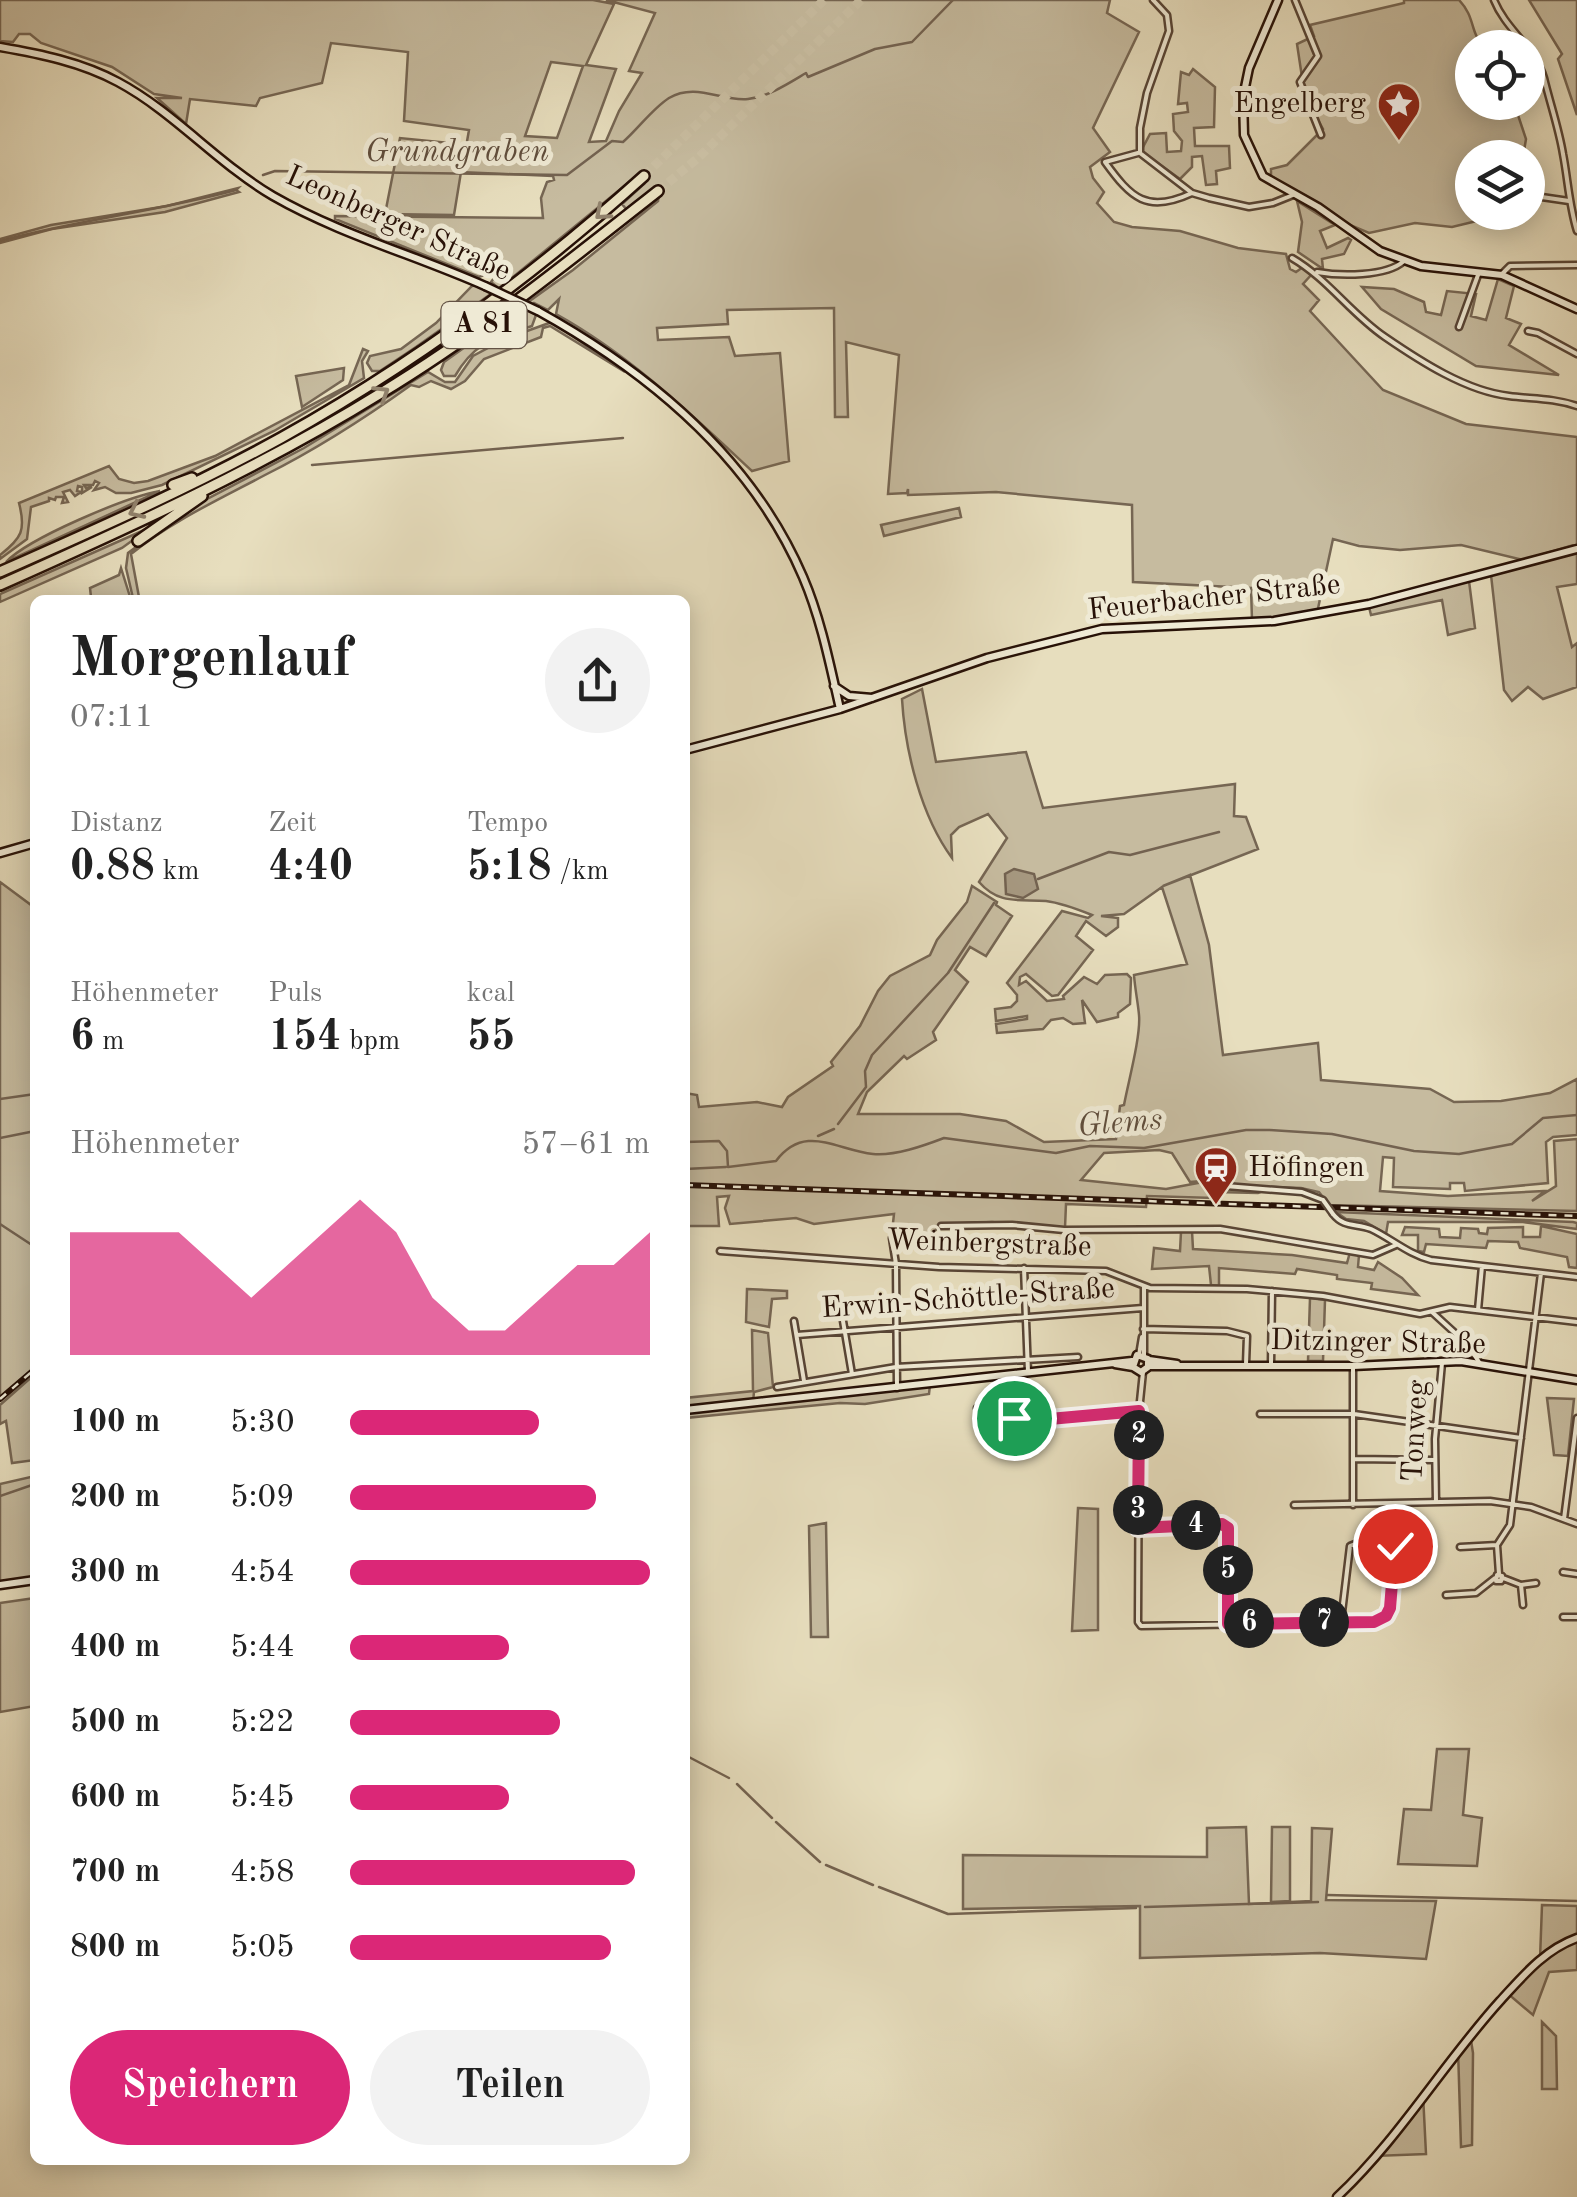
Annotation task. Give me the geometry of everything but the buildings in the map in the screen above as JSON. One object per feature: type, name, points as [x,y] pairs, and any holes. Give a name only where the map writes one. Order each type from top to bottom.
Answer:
[{"type":"highway","name":"A 81","points":[[0,572],[223,468],[316,418],[426,349],[525,277],[644,176]]},
{"type":"highway","name":"A 81","points":[[0,584],[211,487],[348,414],[540,286],[658,192]]},
{"type":"highway","points":[[172,485],[223,468]]},
{"type":"highway","points":[[138,540],[211,487]]},
{"type":"main road","points":[[1278,0],[1248,68],[1243,97],[1243,130],[1256,169],[1270,183],[1318,207],[1362,240],[1404,261],[1502,275],[1576,307]]},
{"type":"main road","name":"Leonberger Straße","points":[[0,47],[61,60],[101,74],[148,101],[233,170],[292,206],[538,311],[645,382],[696,426],[738,470],[774,521],[804,579],[840,709]]},
{"type":"main road","name":"Feuerbacher Straße","points":[[690,749],[840,709],[988,658],[1102,629],[1274,621],[1368,604],[1577,549]]},
{"type":"main road","points":[[834,686],[849,696],[873,698]]},
{"type":"main road","points":[[0,853],[30,845]]},
{"type":"main road","name":"Ditzinger Straße","points":[[690,1409],[1115,1364],[1353,1366],[1478,1362],[1577,1380]]},
{"type":"main road","points":[[0,1586],[30,1581]]},
{"type":"main road","points":[[1336,2197],[1366,2167],[1470,2034],[1529,1969],[1577,1938]]},
{"type":"street","points":[[1140,153],[1147,93],[1168,32],[1167,16],[1154,0]]},
{"type":"street","points":[[1296,0],[1318,56],[1300,82],[1321,136]]},
{"type":"street","points":[[1494,0],[1500,16],[1531,51],[1544,79],[1560,138],[1568,201],[1577,231]]},
{"type":"street","points":[[1192,193],[1150,202],[1128,192],[1105,162],[1140,153],[1192,193],[1249,207],[1274,203],[1293,194]]},
{"type":"street","points":[[1545,198],[1568,201]]},
{"type":"street","points":[[1292,258],[1315,272],[1383,336],[1454,376],[1490,392],[1554,398],[1577,406]]},
{"type":"street","points":[[1315,272],[1385,270],[1404,261]]},
{"type":"street","points":[[1502,275],[1510,266],[1577,265]]},
{"type":"street","points":[[1459,327],[1479,271]]},
{"type":"street","points":[[1528,331],[1577,354]]},
{"type":"street","points":[[1206,1180],[1236,1188],[1302,1192],[1323,1200],[1341,1222],[1368,1228],[1430,1260],[1577,1277]]},
{"type":"street","points":[[942,1226],[1220,1229],[1373,1254],[1396,1245]]},
{"type":"street","points":[[892,1238],[896,1264],[897,1388]]},
{"type":"street","name":"Weinbergstraße","points":[[720,1251],[896,1264],[1106,1271],[1144,1287],[1324,1296],[1420,1314],[1450,1307],[1577,1322]]},
{"type":"street","points":[[1478,1310],[1482,1266]]},
{"type":"street","points":[[1024,1268],[1028,1372]]},
{"type":"street","points":[[1499,1577],[1498,1546],[1508,1534],[1513,1503],[1542,1272]]},
{"type":"street","points":[[1144,1287],[1138,1622],[1142,1626],[1374,1622],[1388,1613],[1396,1558],[1393,1543],[1365,1540],[1350,1546],[1341,1621]]},
{"type":"street","points":[[1271,1364],[1272,1292]]},
{"type":"street","name":"Erwin-Schöttle-Straße","points":[[797,1335],[1143,1308]]},
{"type":"street","points":[[1432,1312],[1467,1344],[1478,1362]]},
{"type":"street","points":[[794,1321],[804,1381]]},
{"type":"street","points":[[843,1321],[852,1374]]},
{"type":"street","points":[[1142,1328],[1227,1331],[1246,1336],[1246,1364]]},
{"type":"street","points":[[777,1386],[896,1367],[1078,1357]]},
{"type":"street","name":"Tonweg","points":[[1436,1502],[1434,1460],[1442,1361]]},
{"type":"street","points":[[1353,1366],[1353,1505]]},
{"type":"street","points":[[1013,1406],[1014,1418],[1019,1421],[1139,1411]]},
{"type":"street","points":[[977,1408],[1013,1406],[1034,1411],[1038,1419]]},
{"type":"street","points":[[1260,1414],[1354,1414],[1521,1438]]},
{"type":"street","points":[[1564,1519],[1577,1418]]},
{"type":"street","points":[[1353,1459],[1434,1460]]},
{"type":"street","points":[[1294,1505],[1513,1503],[1577,1524]]},
{"type":"street","points":[[1138,1528],[1222,1524],[1228,1528],[1228,1624]]},
{"type":"street","points":[[1460,1547],[1498,1546]]},
{"type":"street","points":[[1563,1572],[1577,1574]]},
{"type":"street","points":[[1499,1577],[1520,1585],[1536,1583]]},
{"type":"street","points":[[1446,1595],[1476,1594],[1499,1577]]},
{"type":"street","points":[[1520,1585],[1523,1605]]},
{"type":"street","points":[[1476,1594],[1476,1602]]},
{"type":"street","points":[[1563,1616],[1577,1616]]},
{"type":"shaded area","points":[[0,0],[593,0],[614,4],[586,65],[616,69],[589,142],[606,141],[642,73],[629,71],[655,13],[606,0],[1110,0],[1107,13],[1139,32],[1093,128],[1110,152],[1090,167],[1104,192],[1097,203],[1114,222],[1132,227],[1180,231],[1238,248],[1286,254],[1290,269],[1296,272],[1303,267],[1312,274],[1303,284],[1319,300],[1310,311],[1383,390],[1466,424],[1577,437],[1577,544],[1523,560],[1461,545],[1400,550],[1333,539],[1317,613],[1252,620],[1251,588],[1133,582],[1132,505],[996,492],[908,495],[908,489],[907,493],[888,494],[899,355],[846,342],[848,417],[835,417],[834,308],[727,310],[728,324],[657,328],[658,340],[729,337],[735,356],[780,353],[789,461],[752,471],[634,366],[556,314],[559,299],[548,310],[534,303],[526,309],[536,315],[532,326],[488,342],[471,355],[455,376],[444,376],[444,362],[573,270],[658,201],[659,193],[653,190],[627,210],[622,204],[644,184],[639,174],[502,286],[380,371],[372,371],[367,363],[370,356],[401,349],[436,323],[472,286],[488,291],[496,286],[491,282],[501,269],[479,277],[335,216],[543,218],[541,198],[553,176],[461,172],[454,215],[385,214],[400,138],[461,144],[460,155],[468,156],[470,148],[466,147],[469,130],[404,121],[408,52],[331,43],[322,83],[260,98],[256,106],[190,99],[186,124],[157,98],[182,98],[154,94],[112,67],[41,43],[30,34],[19,34],[13,42],[0,41]],"holes":[[[551,62],[583,66],[557,138],[525,136]]]},
{"type":"shaded area","points":[[1459,0],[1474,30],[1455,30],[1455,120],[1520,120],[1526,139],[1455,140],[1455,226],[1415,223],[1369,233],[1338,220],[1311,199],[1271,178],[1271,169],[1287,165],[1323,129],[1305,97],[1297,44],[1314,36],[1310,25],[1404,3]]},
{"type":"shaded area","points":[[1529,0],[1577,0],[1577,115],[1558,59],[1562,54]]},
{"type":"shaded area","points":[[1193,69],[1215,87],[1214,127],[1194,128],[1195,146],[1229,146],[1230,168],[1216,171],[1217,184],[1206,185],[1202,156],[1192,157],[1192,167],[1180,179],[1141,151],[1150,134],[1166,133],[1167,152],[1181,151],[1182,141],[1174,131],[1173,114],[1188,112],[1187,103],[1178,104],[1181,72],[1189,75]]},
{"type":"shaded area","points":[[238,188],[239,192],[165,212],[52,229],[0,243],[0,239],[51,225],[167,206]]},
{"type":"shaded area","points":[[1297,201],[1335,225],[1320,231],[1327,248],[1351,240],[1344,254],[1322,259],[1323,269],[1298,252],[1302,222]]},
{"type":"shaded area","points":[[1498,279],[1514,286],[1506,318],[1521,324],[1509,345],[1559,375],[1476,366],[1381,309],[1362,287],[1394,289],[1424,302],[1426,312],[1441,315],[1447,291],[1476,294],[1471,316],[1486,320]]},
{"type":"shaded area","points":[[552,322],[625,372],[550,326],[543,328],[541,337],[484,359],[465,381],[451,389],[431,381],[419,387],[411,385],[321,444],[179,521],[131,554],[139,595],[132,595],[126,568],[128,553],[186,510],[304,448],[428,372],[445,382],[455,382],[473,356]]},
{"type":"shaded area","points":[[363,349],[368,351],[362,361],[364,378],[274,431],[162,485],[116,493],[105,487],[94,490],[99,483],[95,481],[93,485],[84,485],[92,487],[82,493],[78,486],[77,491],[81,492],[75,496],[70,490],[63,492],[68,502],[62,503],[64,497],[56,497],[31,507],[27,539],[0,559],[20,533],[19,503],[109,466],[119,479],[134,483],[215,456],[349,385]]},
{"type":"shaded area","points":[[344,368],[343,380],[302,407],[296,376]]},
{"type":"shaded area","points":[[160,491],[6,562],[79,520]]},
{"type":"shaded area","points":[[959,508],[961,517],[884,536],[881,525]]},
{"type":"shaded area","points":[[151,527],[122,548],[0,602],[0,594]]},
{"type":"shaded area","points":[[1577,552],[1577,584],[1557,587],[1572,647],[1577,643],[1577,687],[1543,699],[1528,687],[1512,701],[1504,690],[1491,575]]},
{"type":"shaded area","points":[[121,568],[129,595],[91,595],[90,588],[119,575]]},
{"type":"shaded area","points":[[1469,581],[1475,628],[1448,635],[1442,600],[1371,615],[1369,607]]},
{"type":"shaded area","points":[[922,689],[936,762],[1026,752],[1043,808],[1235,784],[1234,816],[1246,817],[1258,849],[1190,875],[1209,945],[1223,1055],[1318,1043],[1321,1080],[1430,1089],[1454,1102],[1501,1101],[1550,1093],[1577,1079],[1577,1135],[1553,1137],[1546,1142],[1548,1183],[1465,1191],[1464,1183],[1450,1183],[1450,1189],[1393,1187],[1394,1158],[1383,1157],[1380,1191],[1448,1196],[1545,1191],[1532,1201],[1556,1186],[1554,1141],[1577,1139],[1577,1211],[1329,1205],[1319,1192],[1273,1187],[1258,1193],[1215,1192],[1214,1198],[1147,1196],[1146,1207],[1066,1204],[1065,1228],[992,1222],[944,1224],[930,1234],[913,1237],[892,1232],[894,1214],[814,1224],[796,1218],[730,1224],[725,1208],[729,1196],[717,1197],[719,1226],[690,1226],[690,1094],[697,1095],[699,1107],[757,1102],[782,1107],[788,1097],[833,1066],[831,1062],[860,1026],[890,976],[930,955],[967,902],[972,886],[1012,916],[986,956],[970,947],[955,970],[968,982],[933,1032],[936,1040],[907,1059],[904,1056],[867,1092],[858,1114],[960,1114],[1006,1121],[1044,1142],[1116,1139],[1138,1035],[1134,975],[1187,964],[1162,887],[1124,914],[1101,916],[1118,918],[1118,927],[1106,936],[1086,921],[1076,936],[1093,950],[1058,995],[1052,996],[1026,974],[1020,977],[1019,985],[1026,981],[1047,1001],[1064,999],[1084,977],[1097,984],[1105,975],[1127,974],[1131,978],[1130,1004],[1118,1017],[1097,1022],[1082,1000],[1085,1023],[1073,1024],[1063,1018],[1051,1020],[1043,1029],[997,1033],[996,1024],[1027,1019],[996,1021],[995,1009],[1011,1007],[1017,1001],[1007,983],[1062,911],[1088,918],[1092,915],[1052,902],[1002,898],[979,882],[1007,838],[988,814],[959,827],[951,835],[952,858],[923,803],[907,740],[902,699]],"holes":[[[1159,1150],[1172,1153],[1190,1182],[1214,1180],[1166,1189],[1081,1180],[1104,1153]]]},
{"type":"shaded area","points":[[1014,869],[1034,874],[1038,889],[1023,898],[1006,894],[1005,874]]},
{"type":"shaded area","points":[[0,882],[30,904],[30,1371],[0,1398]]},
{"type":"shaded area","points":[[1336,1212],[1573,1222],[1577,1229],[1523,1222],[1388,1222],[1386,1234],[1364,1221],[1346,1219]]},
{"type":"shaded area","points":[[1541,1226],[1577,1234],[1577,1268],[1569,1267],[1567,1257],[1520,1248],[1518,1242],[1488,1241],[1486,1248],[1426,1244],[1424,1252],[1418,1251],[1418,1235],[1402,1235],[1405,1227],[1439,1229],[1440,1237],[1460,1238],[1461,1228],[1487,1234],[1488,1228],[1523,1227],[1523,1237],[1540,1237]]},
{"type":"shaded area","points":[[1192,1231],[1193,1249],[1347,1263],[1350,1252],[1359,1255],[1358,1267],[1374,1270],[1378,1262],[1418,1295],[1371,1289],[1372,1283],[1297,1269],[1295,1274],[1219,1268],[1219,1286],[1211,1285],[1209,1266],[1152,1269],[1154,1248],[1180,1251],[1181,1232]]},
{"type":"shaded area","points":[[747,1289],[787,1291],[787,1298],[772,1299],[769,1327],[746,1322]]},
{"type":"shaded area","points":[[1310,1298],[1325,1300],[1323,1361],[1308,1361]]},
{"type":"shaded area","points":[[752,1330],[768,1333],[773,1387],[754,1392],[753,1402],[930,1385],[929,1394],[865,1404],[690,1418],[690,1397],[753,1391]]},
{"type":"shaded area","points":[[30,1378],[30,1461],[12,1463],[6,1421],[0,1424],[0,1405]]},
{"type":"shaded area","points":[[1547,1398],[1574,1399],[1568,1456],[1554,1455]]},
{"type":"shaded area","points":[[30,1477],[30,1578],[0,1582],[0,1484]]},
{"type":"shaded area","points":[[1078,1508],[1098,1509],[1098,1630],[1072,1631]]},
{"type":"shaded area","points":[[826,1523],[828,1637],[811,1637],[809,1526]]},
{"type":"shaded area","points":[[30,1599],[30,1707],[0,1712],[0,1603]]},
{"type":"shaded area","points":[[1437,1749],[1469,1749],[1463,1815],[1482,1818],[1477,1866],[1398,1864],[1404,1809],[1431,1810]]},
{"type":"shaded area","points":[[1246,1827],[1249,1904],[1311,1901],[1312,1828],[1332,1829],[1326,1900],[1436,1901],[1426,1959],[1320,1953],[1140,1958],[1140,1906],[963,1909],[963,1855],[1207,1857],[1207,1828]]},
{"type":"shaded area","points":[[1272,1827],[1290,1827],[1290,1901],[1271,1902]]},
{"type":"shaded area","points":[[1542,1905],[1577,1906],[1577,1970],[1549,1972],[1533,2015],[1507,1993],[1540,1959]]},
{"type":"shaded area","points":[[1542,2022],[1556,2036],[1557,2089],[1542,2089]]},
{"type":"shaded area","points":[[1470,2034],[1472,2145],[1461,2147],[1458,2049]]},
{"type":"shaded area","points":[[1423,2094],[1426,2154],[1375,2156]]},
{"type":"waterway","name":"Grundgraben","points":[[263,175],[275,171],[567,175],[612,141],[623,142],[669,98],[689,92],[738,99],[763,96],[806,73],[808,77],[875,49],[912,42],[953,0]]},
{"type":"waterway","name":"Grundgraben","points":[[0,241],[236,190]]},
{"type":"waterway","points":[[312,465],[623,438]]},
{"type":"waterway","points":[[1038,879],[1109,852],[1130,855],[1219,832]]},
{"type":"waterway","points":[[838,1124],[866,1087],[865,1071],[872,1055],[948,973],[994,903]]},
{"type":"waterway","name":"Glems","points":[[0,1099],[30,1095]]},
{"type":"waterway","name":"Glems","points":[[690,1142],[719,1141],[727,1151],[728,1167],[776,1161],[798,1143],[810,1141],[873,1154],[900,1152],[944,1138],[1056,1153],[1090,1146],[1144,1148],[1246,1130],[1332,1134],[1414,1151],[1459,1154],[1512,1144],[1543,1118],[1577,1115]]},
{"type":"waterway","points":[[818,1136],[834,1129]]},
{"type":"waterway","points":[[0,1138],[30,1132]]},
{"type":"waterway","points":[[690,1169],[726,1167]]},
{"type":"waterway","name":"Glems","points":[[0,1224],[30,1244]]},
{"type":"waterway","name":"Glems","points":[[0,1496],[30,1486]]},
{"type":"waterway","points":[[690,1758],[729,1778]]},
{"type":"waterway","points":[[737,1784],[772,1818]]},
{"type":"waterway","points":[[776,1822],[820,1862]]},
{"type":"waterway","points":[[826,1865],[873,1885]]},
{"type":"waterway","points":[[879,1887],[948,1914],[1136,1908]]},
{"type":"waterway","points":[[1327,1895],[1577,1901]]},
{"type":"waterway","points":[[1145,1907],[1318,1902]]},
{"type":"tunnel","points":[[644,176],[824,0]]},
{"type":"tunnel","points":[[658,191],[698,158],[861,0]]},
{"type":"railway","points":[[690,1185],[1577,1216]]},
{"type":"railway","points":[[0,1399],[30,1373]]},
{"type":"place","name":"Engelberg","points":[[1399,142]]},
{"type":"place","name":"Höfingen","points":[[1216,1206]]},
{"type":"route","points":[[1014,1418],[1027,1421],[1139,1411],[1138,1528],[1222,1524],[1228,1528],[1228,1624],[1381,1619],[1390,1608],[1395,1546]]}]
